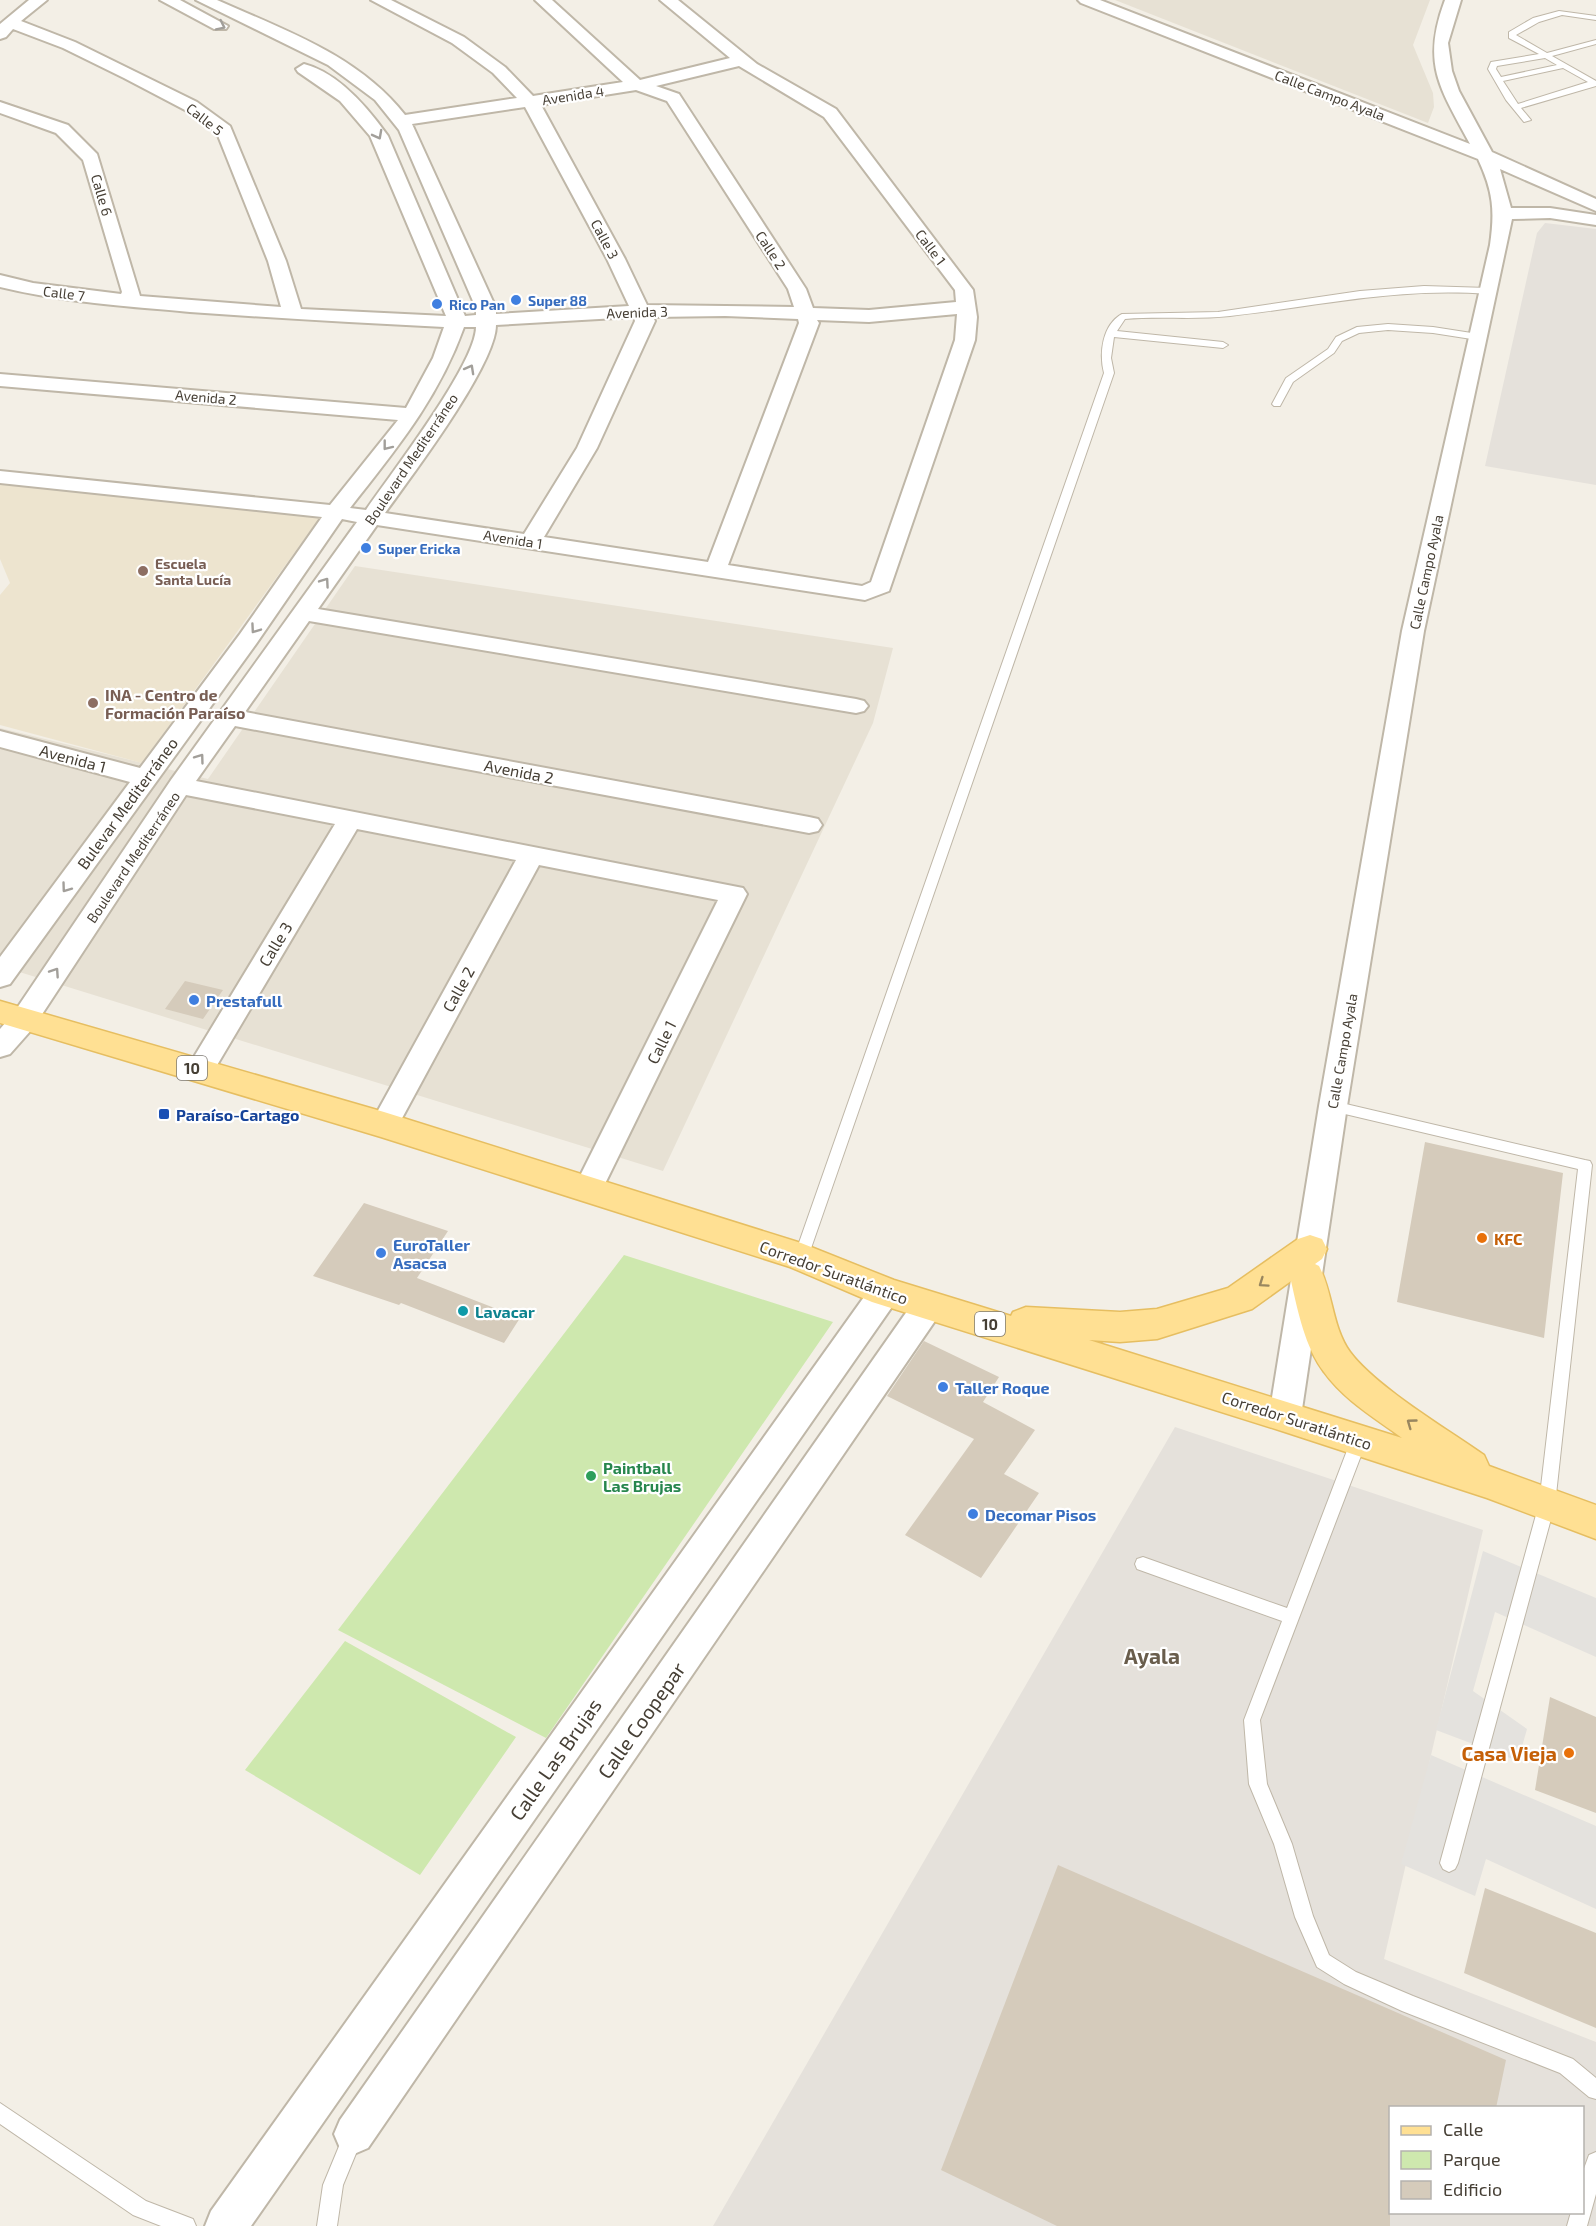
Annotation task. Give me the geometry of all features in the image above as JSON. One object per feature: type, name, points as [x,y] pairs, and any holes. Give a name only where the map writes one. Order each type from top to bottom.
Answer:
[{"type":"main road","name":"Corredor Suratlántico","points":[[11,1016],[384,1125],[801,1257],[885,1292],[1285,1416],[1492,1483],[1596,1522]]},
{"type":"main road","points":[[974,1319],[1120,1327],[1157,1324],[1239,1299],[1309,1263],[1318,1324],[1336,1361],[1358,1385],[1492,1483]]},
{"type":"street","points":[[5,29],[39,0]]},
{"type":"street","points":[[168,0],[234,33]]},
{"type":"street","points":[[204,0],[349,72],[371,88],[401,121],[407,129],[486,308],[487,320]]},
{"type":"street","name":"Calle 3","points":[[379,0],[458,40],[499,70],[535,108],[616,259],[641,311]]},
{"type":"street","name":"Calle 2","points":[[543,0],[638,85],[673,98],[797,289],[806,313]]},
{"type":"street","name":"Calle 1","points":[[668,0],[742,60],[830,113],[964,290],[965,340],[881,586]]},
{"type":"street","name":"Calle Campo Ayala","points":[[1086,0],[1484,156],[1498,191],[1503,214],[1413,631],[1333,1106],[1285,1416]]},
{"type":"street","points":[[1456,2],[1440,48],[1452,94],[1484,156],[1596,206]]},
{"type":"street","name":"Calle 5","points":[[5,29],[69,45],[191,106],[224,130],[277,261],[293,314]]},
{"type":"street","name":"Avenida 4","points":[[401,121],[638,85],[742,60]]},
{"type":"street","points":[[293,63],[350,98],[366,114],[380,135],[454,308],[456,322]]},
{"type":"street","name":"Calle 6","points":[[0,107],[62,129],[91,158],[131,292],[129,300]]},
{"type":"street","points":[[1503,214],[1550,213],[1596,220]]},
{"type":"street","name":"Calle 7","points":[[0,281],[33,290],[129,300]]},
{"type":"street","name":"Avenida 3","points":[[129,300],[293,314],[456,322],[641,311],[725,310],[870,316],[966,307]]},
{"type":"street","points":[[531,542],[587,448],[645,321],[641,311]]},
{"type":"street","points":[[716,569],[809,323],[806,313]]},
{"type":"street","name":"Boulevard Mediterráneo","points":[[0,1047],[11,1016],[180,786],[427,439],[473,365],[486,333],[487,320]]},
{"type":"street","name":"Boulevard Mediterráneo","points":[[336,512],[412,415],[443,358],[456,322]]},
{"type":"street","name":"Avenida 2","points":[[0,380],[412,415]]},
{"type":"street","name":"Avenida 1","points":[[0,477],[336,512],[865,593],[881,586]]},
{"type":"street","name":"Bulevar Mediterráneo","points":[[0,977],[248,639],[336,512]]},
{"type":"street","points":[[303,613],[855,706]]},
{"type":"street","name":"Avenida 2","points":[[229,717],[809,825]]},
{"type":"street","name":"Avenida 1","points":[[0,739],[146,778]]},
{"type":"street","points":[[180,786],[532,854]]},
{"type":"street","name":"Calle 3","points":[[200,1070],[351,818]]},
{"type":"street","name":"Calle 2","points":[[384,1125],[532,854]]},
{"type":"street","name":"Calle 1","points":[[532,854],[734,894],[588,1190]]},
{"type":"street","name":"Calle Las Brujas","points":[[226,2226],[885,1292]]},
{"type":"street","name":"Calle Coopepar","points":[[354,2134],[928,1306]]},
{"type":"lane","points":[[1595,83],[1543,56],[1512,36],[1513,32],[1536,20],[1562,13],[1596,20]]},
{"type":"lane","points":[[1527,120],[1498,80],[1492,69],[1494,64],[1543,56],[1596,42]]},
{"type":"lane","points":[[1498,80],[1563,66]]},
{"type":"lane","points":[[1516,107],[1595,83]]},
{"type":"lane","points":[[801,1257],[1109,374],[1104,356],[1112,333],[1122,317],[1213,315],[1371,292],[1466,288],[1488,291]]},
{"type":"lane","points":[[1276,404],[1289,380],[1302,368],[1331,351],[1338,339],[1358,330],[1399,328],[1478,337]]},
{"type":"lane","points":[[1112,333],[1222,345]]},
{"type":"lane","points":[[1333,1106],[1585,1165],[1547,1504],[1449,1863]]},
{"type":"lane","points":[[1359,1440],[1252,1720],[1258,1784],[1283,1844],[1304,1917],[1323,1961],[1350,1977],[1409,2004],[1566,2066],[1596,2090]]},
{"type":"lane","points":[[1143,1564],[1291,1617]]},
{"type":"lane","points":[[0,2113],[140,2208],[186,2226]]},
{"type":"lane","points":[[327,2226],[333,2185],[354,2134]]},
{"type":"lane","points":[[1584,2201],[1596,2162]]},
{"type":"shaded area","points":[[1115,0],[1430,0],[1413,45],[1433,93],[1434,107],[1428,123]]},
{"type":"shaded area","points":[[1545,223],[1596,229],[1596,485],[1485,466],[1537,233]]},
{"type":"shaded area","name":"Escuela Santa Lucía","points":[[0,483],[321,516],[142,763],[0,725],[0,595],[10,583],[0,559]]},
{"type":"shaded area","points":[[355,566],[893,648],[873,723],[663,1171],[0,966],[0,728],[208,779]]},
{"type":"shaded area","points":[[1175,1427],[1483,1530],[1384,1959],[1596,2042],[1596,2226],[713,2226]]},
{"type":"shaded area","points":[[1483,1551],[1596,1598],[1596,1657],[1495,1612],[1473,1691],[1527,1729],[1518,1761],[1436,1730]]},
{"type":"shaded area","points":[[1431,1755],[1596,1826],[1596,1909],[1486,1859],[1475,1896],[1401,1864]]},
{"type":"green space","name":"Paintball Las Brujas","points":[[624,1255],[833,1322],[546,1738],[338,1630]]},
{"type":"green space","points":[[345,1641],[516,1737],[420,1875],[245,1770]]},
{"type":"building","name":"Prestafull","points":[[185,981],[223,990],[203,1019],[165,1009]]},
{"type":"building","name":"KFC","points":[[1425,1142],[1563,1173],[1544,1338],[1397,1302]]},
{"type":"building","name":"EuroTaller Asacsa","points":[[364,1203],[448,1231],[417,1278],[520,1318],[504,1343],[401,1303],[399,1305],[313,1276]]},
{"type":"building","name":"Decomar Pisos","points":[[924,1341],[999,1377],[983,1402],[1035,1430],[1004,1474],[1039,1493],[981,1578],[905,1535],[974,1439],[887,1396]]},
{"type":"building","name":"Casa Vieja","points":[[1550,1697],[1596,1717],[1596,1813],[1535,1790]]},
{"type":"building","points":[[1058,1865],[1506,2060],[1496,2106],[1389,2106],[1390,2226],[1057,2226],[941,2170]]},
{"type":"building","points":[[1485,1888],[1596,1933],[1596,2028],[1464,1973]]},
{"type":"place","name":"Super 88","points":[[516,300]]},
{"type":"place","name":"Rico Pan","points":[[437,304]]},
{"type":"place","name":"Super Ericka","points":[[366,548]]},
{"type":"place","name":"Escuela Santa Lucía","points":[[143,571]]},
{"type":"place","name":"INA - Centro de Formación Paraíso","points":[[93,703]]},
{"type":"place","name":"Prestafull","points":[[194,1000]]},
{"type":"place","name":"Paraíso-Cartago","points":[[164,1114]]},
{"type":"place","name":"KFC","points":[[1482,1238]]},
{"type":"place","name":"EuroTaller Asacsa","points":[[381,1253]]},
{"type":"place","name":"Lavacar","points":[[463,1311]]},
{"type":"place","name":"Taller Roque","points":[[943,1387]]},
{"type":"place","name":"Paintball Las Brujas","points":[[591,1476]]},
{"type":"place","name":"Decomar Pisos","points":[[973,1514]]},
{"type":"place","name":"Casa Vieja","points":[[1569,1753]]},
{"type":"district","name":"Ayala","points":[[1152,1655]]}]
